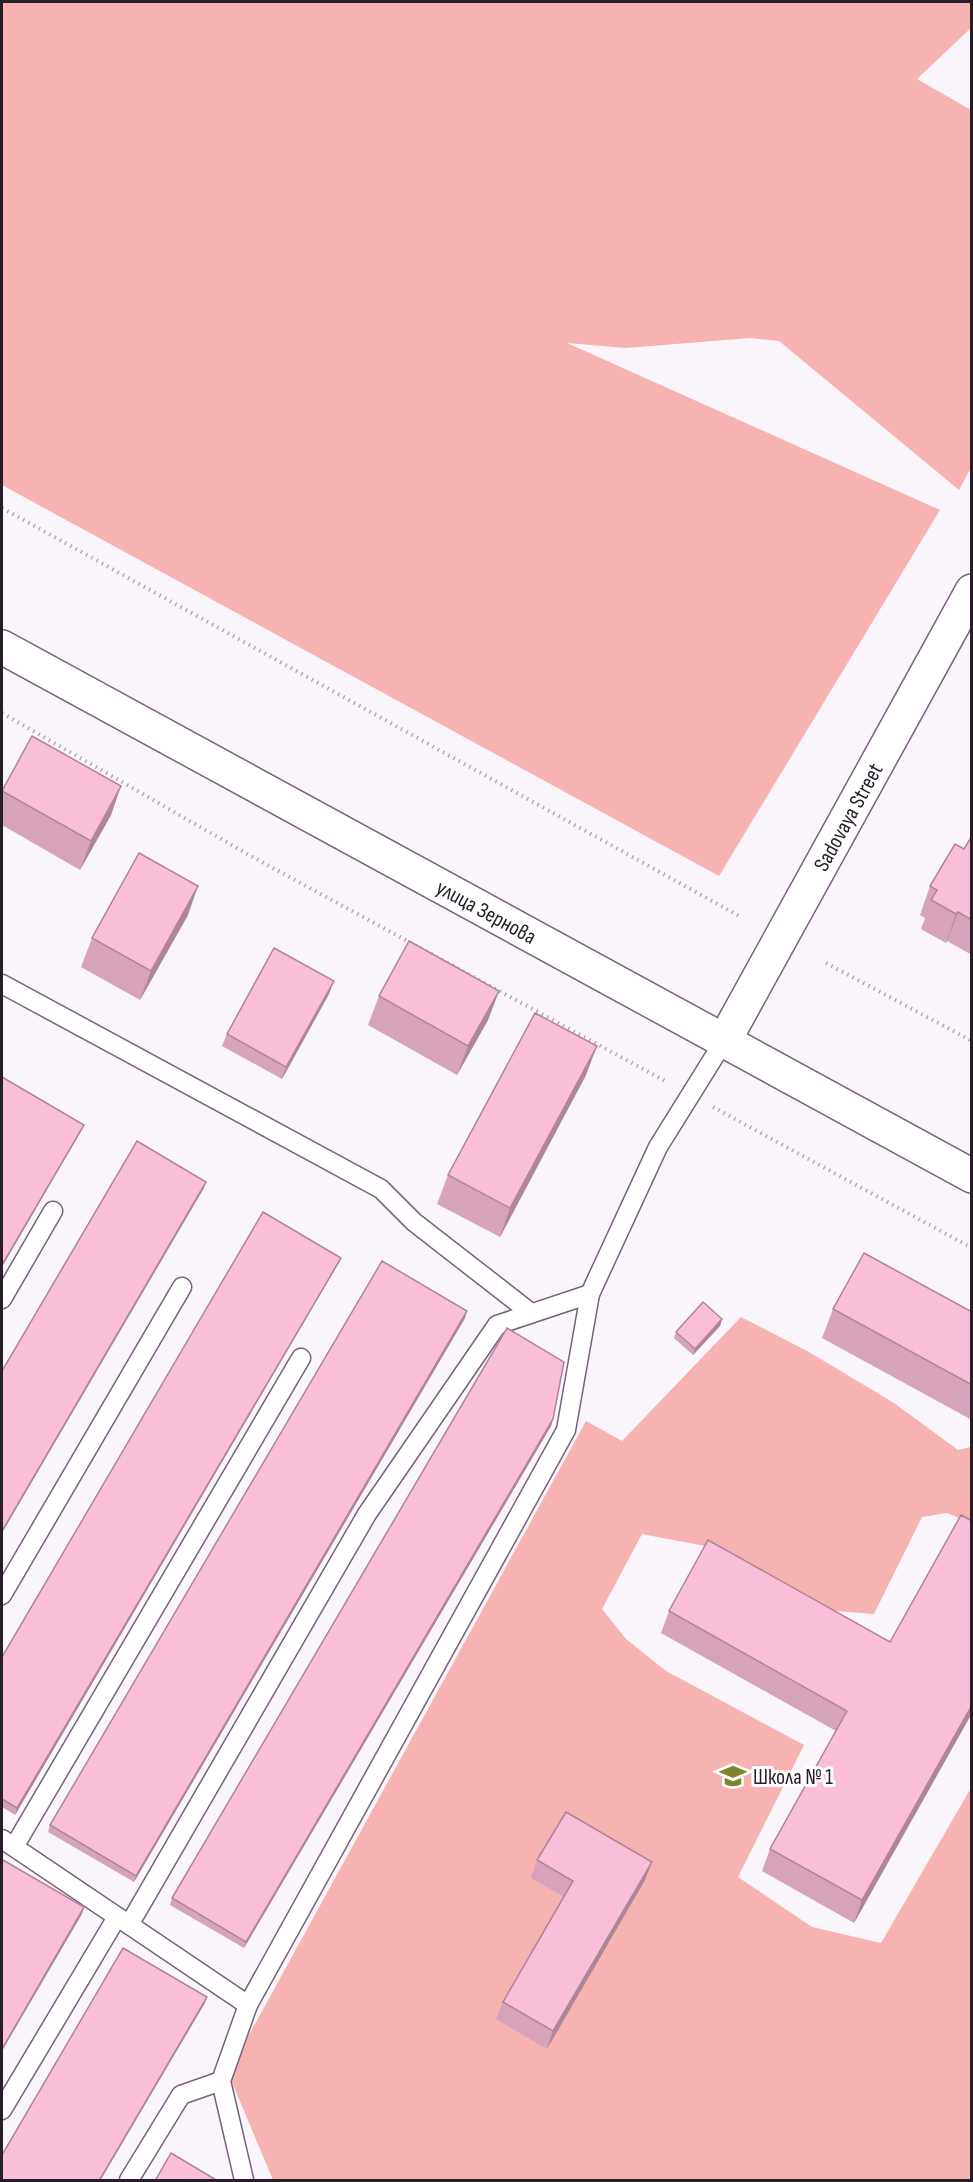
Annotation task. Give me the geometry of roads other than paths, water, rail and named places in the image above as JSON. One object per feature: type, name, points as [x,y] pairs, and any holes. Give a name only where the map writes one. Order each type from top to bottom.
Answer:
[{"type":"main road","name":"Sadovaya Street","points":[[724,1041],[972,591]]},
{"type":"main road","name":"улица Зернова","points":[[2,647],[972,1176]]},
{"type":"lane","points":[[2,984],[381,1188],[414,1222],[531,1313]]},
{"type":"lane","points":[[244,2181],[221,2081],[248,2005],[566,1430],[590,1294],[658,1147],[724,1041]]},
{"type":"lane","points":[[2,1299],[53,1211]]},
{"type":"lane","points":[[2,1594],[182,1287]]},
{"type":"lane","points":[[2,2110],[123,1921],[367,1514],[497,1324],[590,1294]]},
{"type":"lane","points":[[248,2005],[8,1843],[302,1358]]},
{"type":"lane","points":[[129,2181],[181,2095],[221,2081]]},
{"type":"place","name":"Школа № 1","points":[[733,1776]]}]
